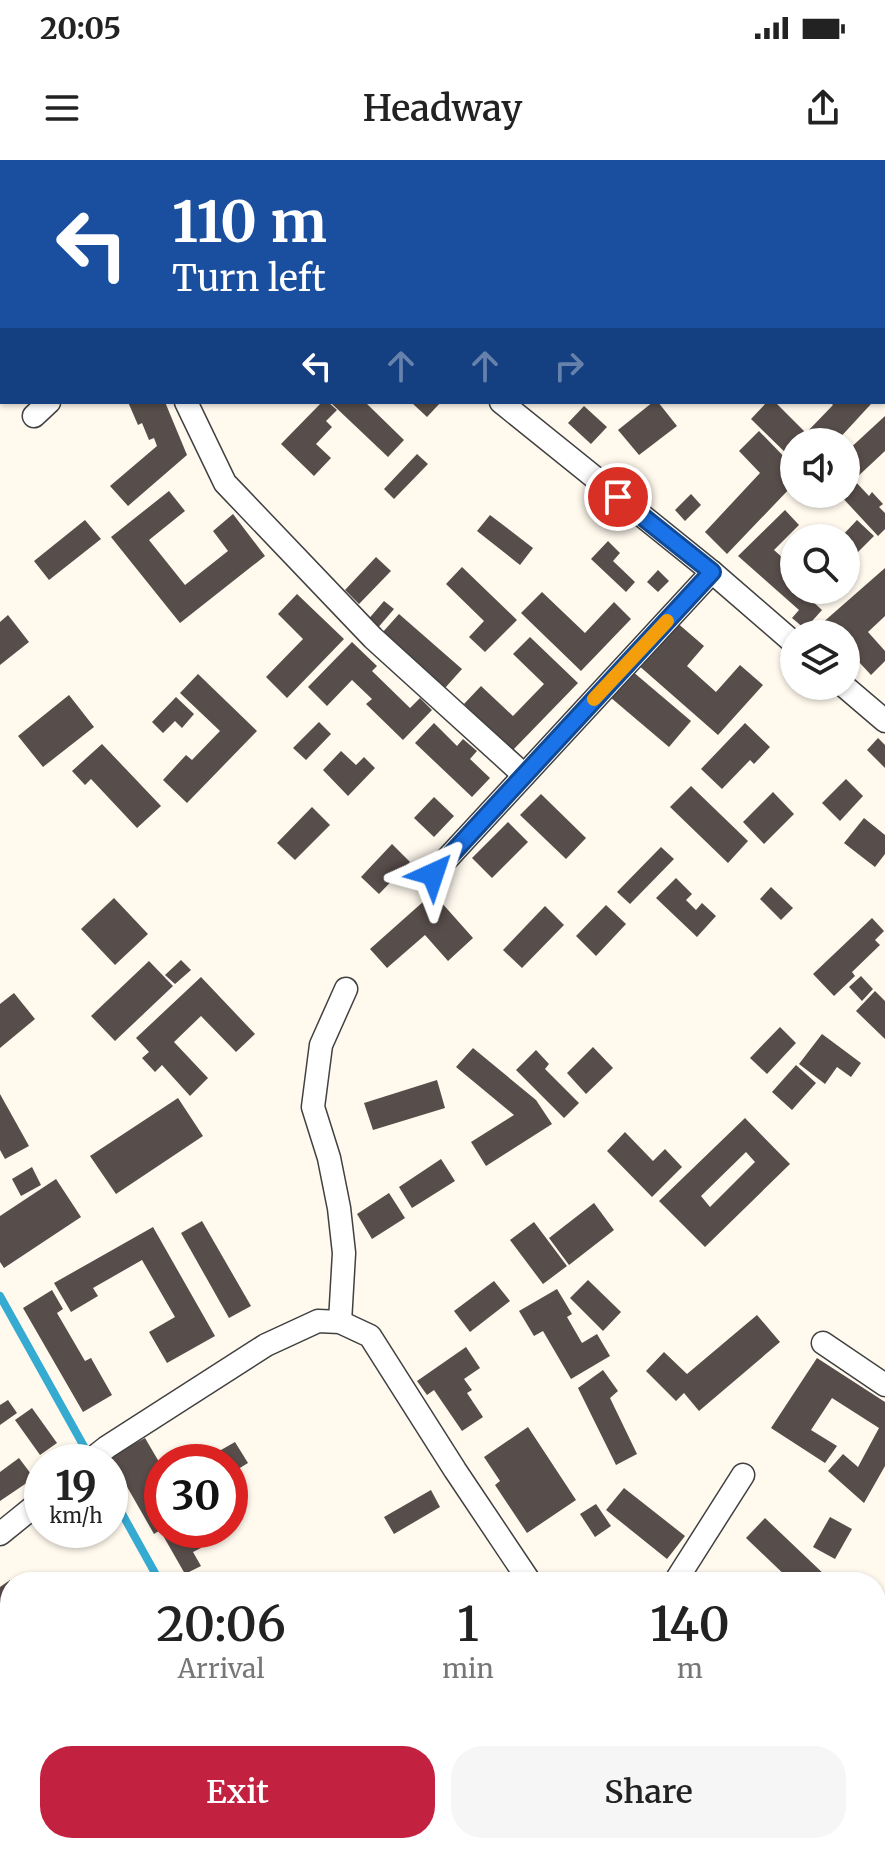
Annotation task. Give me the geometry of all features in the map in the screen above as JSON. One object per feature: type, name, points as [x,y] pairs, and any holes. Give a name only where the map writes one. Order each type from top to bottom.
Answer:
[{"type":"street","points":[[187,404],[225,483],[373,638],[524,775]]},
{"type":"street","points":[[503,404],[780,631]]},
{"type":"street","points":[[433,874],[712,572]]},
{"type":"street","points":[[860,700],[885,721]]},
{"type":"street","points":[[340,1322],[344,1253],[339,1208],[329,1158],[313,1107],[321,1045],[346,989]]},
{"type":"street","points":[[112,1444],[266,1345],[318,1321],[340,1322],[370,1336],[523,1572]]},
{"type":"street","points":[[823,1343],[885,1385]]},
{"type":"street","points":[[681,1572],[743,1475]]},
{"type":"street","points":[[0,1534],[24,1515]]},
{"type":"building","points":[[129,404],[166,404],[187,455],[128,506],[110,486],[157,446],[154,438],[149,440],[142,423],[138,425]]},
{"type":"building","points":[[320,404],[330,404],[337,410],[326,421],[332,427],[316,444],[331,458],[314,476],[281,444]]},
{"type":"building","points":[[332,404],[367,404],[404,440],[388,457]]},
{"type":"building","points":[[413,404],[439,404],[427,417]]},
{"type":"building","points":[[650,404],[660,404],[677,426],[639,455],[618,430]]},
{"type":"building","points":[[765,404],[777,404],[801,428],[780,428],[780,447],[751,419]]},
{"type":"building","points":[[832,404],[871,404],[849,428],[811,428]]},
{"type":"building","points":[[584,406],[607,427],[591,444],[568,423]]},
{"type":"building","points":[[885,416],[885,451],[860,474],[860,439]]},
{"type":"building","points":[[759,431],[780,453],[780,499],[727,554],[705,532],[760,473],[739,451]]},
{"type":"building","points":[[417,454],[428,464],[394,499],[384,489]]},
{"type":"building","points":[[860,486],[869,496],[872,492],[883,504],[879,507],[885,513],[885,529],[878,536],[852,508],[860,508]]},
{"type":"building","points":[[169,491],[185,511],[149,540],[185,585],[228,551],[213,531],[233,514],[265,556],[180,623],[111,537]]},
{"type":"building","points":[[691,494],[701,505],[685,521],[675,510]]},
{"type":"building","points":[[785,510],[798,524],[780,524],[780,544],[774,550],[780,555],[780,593],[738,556]]},
{"type":"building","points":[[490,515],[533,548],[520,565],[477,531]]},
{"type":"building","points":[[85,520],[101,539],[49,580],[34,561]]},
{"type":"building","points":[[857,520],[874,536],[860,550],[860,524],[853,524]]},
{"type":"building","points":[[608,541],[620,553],[613,561],[635,582],[626,592],[591,559]]},
{"type":"building","points":[[376,557],[391,571],[359,604],[345,590]]},
{"type":"building","points":[[462,567],[517,620],[485,652],[469,637],[484,621],[446,584]]},
{"type":"building","points":[[885,568],[885,616],[868,632],[885,651],[885,661],[871,675],[860,663],[860,620],[826,620],[844,604],[860,604],[860,590]]},
{"type":"building","points":[[658,570],[669,581],[658,592],[647,582]]},
{"type":"building","points":[[542,592],[585,633],[614,602],[631,619],[581,671],[521,613]]},
{"type":"building","points":[[297,594],[344,639],[287,698],[266,677],[303,639],[278,614]]},
{"type":"building","points":[[384,601],[394,609],[376,630],[366,622]]},
{"type":"building","points":[[792,604],[815,604],[822,610],[813,620],[794,620],[792,618],[799,610]]},
{"type":"building","points":[[399,614],[462,669],[445,688],[382,633]]},
{"type":"building","points":[[8,615],[29,642],[0,665],[0,622]]},
{"type":"building","points":[[675,621],[704,646],[687,666],[716,692],[740,665],[763,685],[718,735],[637,664]]},
{"type":"building","points":[[530,637],[578,683],[512,751],[464,704],[481,686],[513,716],[544,684],[513,654]]},
{"type":"building","points":[[352,642],[377,666],[372,671],[410,708],[420,698],[432,710],[403,740],[366,704],[372,699],[352,680],[327,706],[308,687]]},
{"type":"building","points":[[632,671],[691,721],[669,747],[610,697]]},
{"type":"building","points":[[198,674],[257,731],[187,803],[163,780],[186,755],[192,760],[220,731],[180,693]]},
{"type":"building","points":[[69,695],[94,727],[43,767],[18,736]]},
{"type":"building","points":[[176,697],[194,714],[182,728],[175,721],[163,733],[152,722]]},
{"type":"building","points":[[319,722],[331,734],[306,760],[293,748]]},
{"type":"building","points":[[434,723],[457,746],[463,739],[477,751],[470,759],[490,778],[472,797],[415,743]]},
{"type":"building","points":[[745,723],[770,747],[754,764],[750,760],[722,789],[701,769]]},
{"type":"building","points":[[878,738],[885,745],[885,768],[867,750]]},
{"type":"building","points":[[102,744],[161,806],[137,828],[91,779],[85,785],[72,771]]},
{"type":"building","points":[[341,751],[356,765],[364,757],[375,768],[348,796],[323,770]]},
{"type":"building","points":[[846,779],[863,796],[840,821],[822,803]]},
{"type":"building","points":[[691,786],[748,841],[728,863],[670,807]]},
{"type":"building","points":[[773,792],[794,814],[764,844],[743,822]]},
{"type":"building","points":[[541,794],[586,838],[566,859],[520,815]]},
{"type":"building","points":[[434,797],[454,816],[434,837],[414,818]]},
{"type":"building","points":[[312,807],[330,825],[295,860],[277,843]]},
{"type":"building","points":[[864,818],[885,835],[885,854],[875,867],[844,843]]},
{"type":"building","points":[[508,822],[528,842],[492,878],[472,858]]},
{"type":"building","points":[[392,844],[410,862],[379,894],[361,877]]},
{"type":"building","points":[[661,847],[674,859],[630,904],[617,892]]},
{"type":"building","points":[[676,878],[692,894],[686,900],[696,910],[702,903],[716,916],[697,937],[656,898]]},
{"type":"building","points":[[771,887],[793,908],[781,920],[760,899]]},
{"type":"building","points":[[433,893],[473,938],[448,961],[425,935],[387,968],[370,949]]},
{"type":"building","points":[[114,898],[148,934],[115,965],[81,929]]},
{"type":"building","points":[[606,905],[626,924],[596,956],[576,936]]},
{"type":"building","points":[[545,906],[564,925],[522,968],[503,950]]},
{"type":"building","points":[[872,918],[884,931],[875,940],[880,945],[852,972],[855,976],[834,996],[813,974]]},
{"type":"building","points":[[181,960],[191,970],[175,984],[165,975]]},
{"type":"building","points":[[149,961],[173,986],[115,1041],[91,1016]]},
{"type":"building","points":[[861,976],[873,989],[862,1001],[849,987]]},
{"type":"building","points":[[201,977],[255,1034],[236,1052],[201,1016],[174,1042],[208,1078],[190,1096],[162,1065],[155,1072],[142,1058],[149,1052],[136,1038]]},
{"type":"building","points":[[875,991],[885,1001],[885,1039],[856,1011]]},
{"type":"building","points":[[14,993],[35,1019],[0,1048],[0,1004]]},
{"type":"building","points":[[780,1027],[796,1043],[767,1074],[750,1058]]},
{"type":"building","points":[[822,1034],[861,1063],[851,1077],[837,1067],[825,1084],[799,1064]]},
{"type":"building","points":[[593,1047],[613,1068],[586,1094],[567,1073]]},
{"type":"building","points":[[473,1048],[536,1100],[552,1124],[486,1166],[471,1142],[514,1115],[456,1067]]},
{"type":"building","points":[[536,1050],[549,1064],[545,1069],[579,1103],[564,1118],[516,1070]]},
{"type":"building","points":[[796,1065],[816,1083],[792,1110],[772,1092]]},
{"type":"building","points":[[437,1080],[445,1108],[373,1130],[364,1103]]},
{"type":"building","points":[[0,1094],[29,1146],[5,1159],[0,1150]]},
{"type":"building","points":[[178,1098],[203,1136],[116,1194],[90,1156]]},
{"type":"building","points":[[745,1118],[790,1164],[705,1247],[659,1201]],"holes":[[[746,1152],[755,1162],[710,1207],[701,1196]]]},
{"type":"building","points":[[625,1132],[653,1161],[665,1149],[682,1167],[652,1197],[607,1151]]},
{"type":"building","points":[[441,1159],[455,1181],[412,1208],[399,1187]]},
{"type":"building","points":[[32,1167],[41,1185],[21,1196],[12,1179]]},
{"type":"building","points":[[56,1179],[81,1217],[4,1268],[0,1262],[0,1216]]},
{"type":"building","points":[[389,1193],[405,1218],[372,1239],[357,1214]]},
{"type":"building","points":[[594,1203],[614,1230],[569,1265],[549,1238]]},
{"type":"building","points":[[202,1221],[251,1306],[229,1318],[181,1233]]},
{"type":"building","points":[[534,1222],[567,1266],[543,1284],[510,1240]]},
{"type":"building","points":[[153,1227],[215,1336],[167,1363],[149,1332],[175,1317],[142,1260],[93,1288],[98,1296],[71,1312],[54,1283]]},
{"type":"building","points":[[588,1280],[621,1312],[603,1331],[570,1298]]},
{"type":"building","points":[[494,1281],[510,1301],[470,1332],[454,1311]]},
{"type":"building","points":[[557,1289],[572,1314],[567,1317],[582,1343],[597,1334],[610,1356],[571,1379],[543,1331],[534,1336],[519,1311]]},
{"type":"building","points":[[52,1290],[63,1309],[57,1313],[85,1361],[91,1358],[112,1395],[83,1412],[23,1308]]},
{"type":"building","points":[[757,1315],[780,1342],[699,1411],[684,1393],[676,1401],[646,1371],[664,1352],[687,1374]]},
{"type":"building","points":[[466,1347],[480,1368],[464,1379],[472,1390],[467,1393],[483,1417],[462,1431],[434,1390],[427,1395],[417,1381]]},
{"type":"building","points":[[817,1358],[885,1402],[885,1466],[864,1503],[828,1471],[843,1454],[858,1467],[879,1428],[832,1398],[811,1430],[837,1446],[825,1463],[771,1428]]},
{"type":"building","points":[[603,1370],[618,1391],[610,1398],[637,1454],[616,1465],[578,1388]]},
{"type":"building","points":[[8,1400],[17,1413],[0,1425],[0,1405]]},
{"type":"building","points":[[32,1408],[57,1443],[32,1444],[15,1420]]},
{"type":"building","points":[[528,1427],[576,1500],[527,1533],[495,1485],[500,1481],[484,1457]]},
{"type":"building","points":[[145,1438],[149,1444],[144,1444],[144,1516],[128,1488],[128,1447]]},
{"type":"building","points":[[19,1458],[24,1465],[24,1485],[0,1501],[0,1472]]},
{"type":"building","points":[[624,1488],[685,1536],[667,1559],[606,1510]]},
{"type":"building","points":[[431,1490],[440,1507],[394,1534],[384,1517]]},
{"type":"building","points":[[596,1504],[611,1526],[595,1537],[580,1514]]},
{"type":"building","points":[[830,1517],[852,1529],[835,1559],[813,1547]]},
{"type":"building","points":[[765,1518],[822,1572],[782,1572],[746,1538]]},
{"type":"building","points":[[170,1548],[201,1548],[193,1552],[201,1566],[184,1572]]},
{"type":"waterway","points":[[0,1296],[83,1444]]},
{"type":"waterway","points":[[128,1524],[154,1572]]},
{"type":"slow traffic","points":[[594,699],[667,621]]},
{"type":"route","points":[[433,874],[712,572],[618,497]]}]
